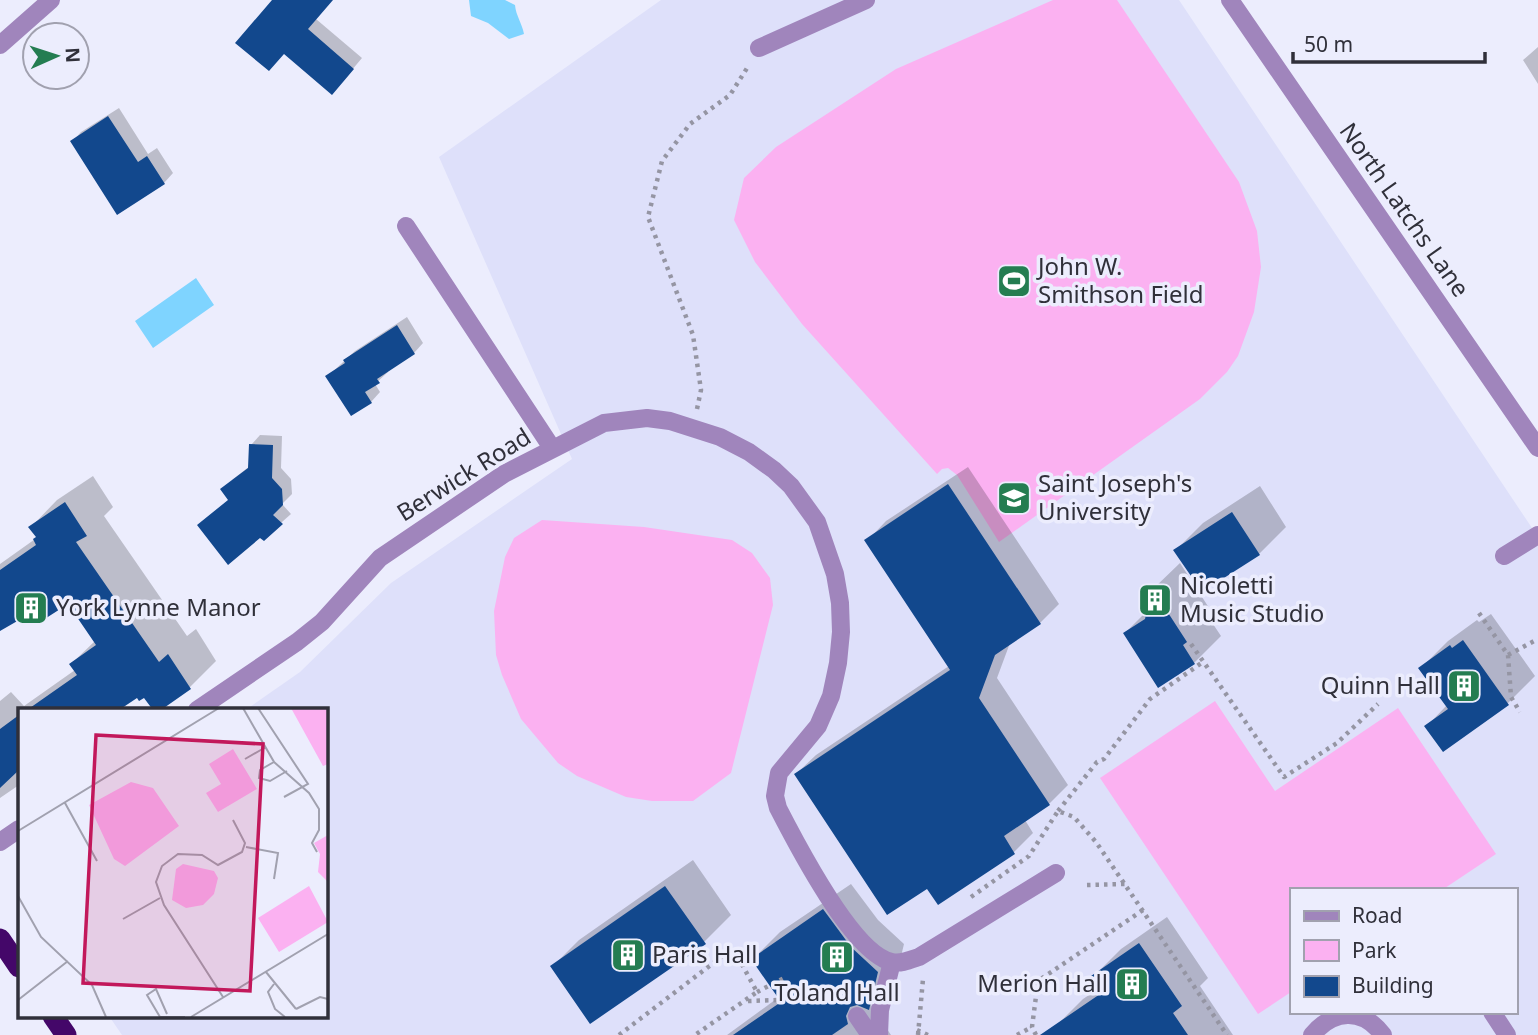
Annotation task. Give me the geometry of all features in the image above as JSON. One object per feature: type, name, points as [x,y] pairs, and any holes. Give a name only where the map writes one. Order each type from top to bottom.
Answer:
[{"type":"highway","points":[[0,939],[18,966]]},
{"type":"highway","points":[[54,1018],[66,1035]]},
{"type":"street","points":[[0,45],[51,0]]},
{"type":"street","points":[[759,48],[866,0]]},
{"type":"street","name":"North Latchs Lane","points":[[1230,0],[1538,448]]},
{"type":"street","name":"Berwick Road","points":[[199,708],[298,642],[322,622],[364,574],[389,551],[505,474],[552,448],[406,226]]},
{"type":"street","points":[[552,448],[604,423],[625,419],[659,420],[692,426],[750,452],[774,470],[805,503],[817,522],[835,574],[840,622],[838,663],[831,696],[818,726],[779,773],[775,796],[778,808],[821,888],[880,957],[892,962],[905,962],[925,953],[1056,873]]},
{"type":"street","points":[[1504,556],[1538,535]]},
{"type":"street","points":[[0,842],[18,830]]},
{"type":"street","points":[[879,1035],[880,1010],[892,962]]},
{"type":"street","points":[[1493,1014],[1507,1035]]},
{"type":"street","points":[[1312,1035],[1327,1020],[1339,1015],[1357,1016],[1377,1028],[1382,1035]]},
{"type":"street","points":[[857,1016],[870,1035]]},
{"type":"path","points":[[692,426],[701,390],[693,335],[648,217],[662,161],[690,124],[730,95],[759,48]]},
{"type":"path","points":[[1479,613],[1508,654],[1511,697],[1520,712]]},
{"type":"path","points":[[1508,654],[1538,639]]},
{"type":"path","points":[[1191,644],[1284,777],[1337,743],[1378,704]]},
{"type":"path","points":[[963,903],[1029,856],[1058,811],[1097,762],[1104,759],[1150,699],[1203,662]]},
{"type":"path","points":[[1058,811],[1074,817],[1096,842],[1227,1035]]},
{"type":"path","points":[[1087,885],[1125,884]]},
{"type":"path","points":[[1036,1035],[1032,1027],[1038,981],[1143,910]]},
{"type":"path","points":[[619,1035],[733,948],[757,992]]},
{"type":"path","points":[[925,953],[918,1032],[928,1035]]},
{"type":"path","points":[[695,1035],[757,992],[786,977]]},
{"type":"path","points":[[747,1001],[763,999],[778,1000],[780,1003]]},
{"type":"path","points":[[1017,1035],[1032,1027]]},
{"type":"shaded area","name":"Saint Joseph's University","points":[[661,0],[1179,0],[1538,537],[1538,1035],[122,1035],[110,1018],[327,1018],[327,708],[248,708],[300,672],[391,583],[572,459],[439,157]]},
{"type":"green space","name":"John W. Smithson Field","points":[[1053,0],[1117,0],[1239,182],[1257,231],[1261,267],[1254,312],[1238,356],[1227,372],[1200,399],[999,542],[957,475],[948,468],[937,474],[802,324],[755,262],[734,220],[744,178],[776,147],[896,69]]},
{"type":"green space","points":[[542,520],[644,527],[732,540],[752,553],[770,578],[773,605],[731,773],[693,801],[652,801],[626,797],[577,776],[558,763],[521,719],[496,655],[494,611],[505,557],[514,538]]},
{"type":"green space","points":[[1215,701],[1275,791],[1398,708],[1496,854],[1445,888],[1290,888],[1290,993],[1258,1014],[1100,778]]},
{"type":"water","points":[[469,0],[505,0],[515,5],[524,34],[509,39],[488,23],[471,16]]},
{"type":"water","points":[[196,278],[214,305],[153,348],[135,321]]},
{"type":"building","points":[[272,0],[333,0],[308,29],[354,69],[332,95],[284,54],[269,71],[235,43]]},
{"type":"building","points":[[108,116],[138,162],[147,156],[165,184],[117,215],[70,141]]},
{"type":"building","points":[[397,325],[415,354],[377,379],[380,383],[365,392],[372,403],[351,416],[325,376],[345,363],[343,360]]},
{"type":"building","points":[[249,444],[273,445],[272,478],[282,489],[283,505],[273,515],[283,524],[264,541],[260,538],[228,565],[197,525],[228,500],[220,489],[248,468]]},
{"type":"building","points":[[948,484],[1041,624],[995,655],[979,698],[1050,805],[1004,836],[1015,854],[938,905],[927,889],[887,915],[794,774],[950,670],[864,540]]},
{"type":"building","name":"York Lynne Manor","points":[[65,502],[87,536],[76,542],[159,662],[168,654],[191,689],[164,708],[152,708],[144,698],[139,701],[137,698],[122,708],[30,708],[77,675],[69,664],[96,645],[68,604],[40,622],[33,612],[0,631],[0,570],[36,545],[33,539],[36,537],[28,527]]},
{"type":"building","points":[[1232,512],[1260,555],[1202,592],[1173,550]]},
{"type":"building","points":[[1152,588],[1187,642],[1183,645],[1195,664],[1158,688],[1123,633],[1145,619]]},
{"type":"building","name":"Quinn Hall","points":[[1463,640],[1509,705],[1443,752],[1424,726],[1448,709],[1418,668],[1450,645],[1452,648]]},
{"type":"building","points":[[18,716],[18,771],[0,788],[0,729]]},
{"type":"building","name":"Paris Hall","points":[[665,886],[706,944],[590,1024],[550,966]]},
{"type":"building","points":[[823,909],[851,947],[878,972],[869,1010],[857,1005],[850,1007],[846,1016],[848,1024],[832,1035],[733,1035],[781,1002],[751,959]]},
{"type":"building","name":"Merion Hall","points":[[1139,943],[1182,1006],[1173,1013],[1188,1035],[1040,1035],[1103,992],[1091,976]]},
{"type":"place","name":"John W. Smithson Field","points":[[1014,281]]},
{"type":"place","name":"Saint Joseph's University","points":[[1014,498]]},
{"type":"place","name":"Nicoletti Music Studio","points":[[1155,600]]},
{"type":"place","name":"York Lynne Manor","points":[[31,608]]},
{"type":"place","name":"Quinn Hall","points":[[1464,686]]},
{"type":"place","name":"Paris Hall","points":[[628,955]]},
{"type":"place","name":"Toland Hall","points":[[837,957]]},
{"type":"place","name":"Merion Hall","points":[[1132,984]]}]
